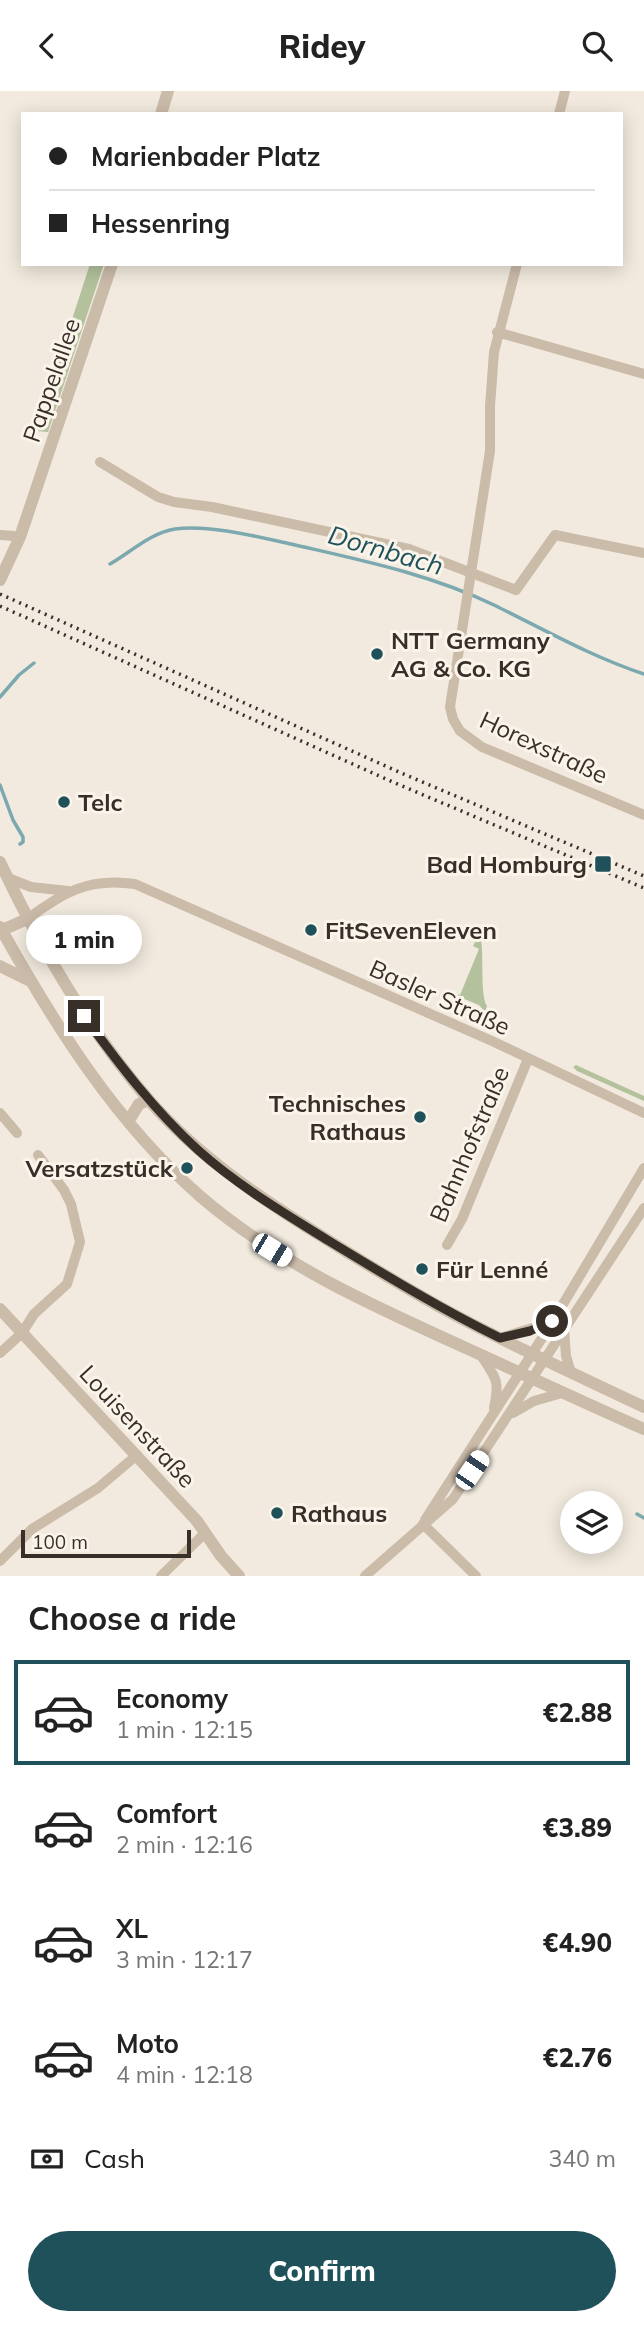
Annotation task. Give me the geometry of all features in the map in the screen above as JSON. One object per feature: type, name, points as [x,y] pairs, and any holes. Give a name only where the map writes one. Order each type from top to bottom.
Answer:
[{"type":"street","points":[[162,112],[168,91]]},
{"type":"street","points":[[560,112],[565,91]]},
{"type":"street","name":"Pappelallee","points":[[2,575],[20,537],[111,266]]},
{"type":"street","name":"Horexstraße","points":[[516,266],[497,332],[490,406],[491,451],[450,707],[460,731],[482,747],[644,815]]},
{"type":"street","points":[[497,332],[644,374]]},
{"type":"street","points":[[100,462],[158,497],[174,502],[212,507],[409,549],[516,590],[555,535],[644,553]]},
{"type":"street","name":"Pappelallee","points":[[2,575],[14,536],[28,509]]},
{"type":"street","points":[[0,535],[14,536]]},
{"type":"street","points":[[0,862],[27,919],[84,1016],[149,1100],[199,1150],[269,1203],[432,1302],[538,1357],[644,1407]]},
{"type":"street","points":[[8,878],[31,887],[69,891]]},
{"type":"street","name":"Basler Straße","points":[[27,919],[69,891],[90,883],[109,881],[135,884],[492,1041],[644,1113]]},
{"type":"street","points":[[27,919],[1,929],[31,981],[76,1053],[129,1120],[199,1195],[264,1245],[357,1297],[644,1429]]},
{"type":"street","points":[[0,966],[31,981]]},
{"type":"street","name":"Bahnhofstraße","points":[[447,1245],[462,1220],[528,1059]]},
{"type":"street","points":[[129,1120],[139,1104],[149,1100]]},
{"type":"street","points":[[0,1113],[17,1133]]},
{"type":"street","points":[[0,1353],[23,1333],[34,1314],[67,1284],[80,1243],[71,1204],[38,1155]]},
{"type":"street","points":[[538,1357],[552,1321],[640,1180],[644,1168]]},
{"type":"street","points":[[365,1576],[453,1499],[507,1417],[538,1357],[564,1328],[644,1208]]},
{"type":"street","name":"Louisenstraße","points":[[0,1309],[136,1455],[239,1576]]},
{"type":"street","points":[[500,1338],[530,1331],[552,1321]]},
{"type":"street","points":[[564,1328],[566,1356],[571,1373]]},
{"type":"street","points":[[480,1355],[497,1380],[493,1413]]},
{"type":"street","points":[[423,1524],[493,1413],[526,1376]]},
{"type":"street","points":[[507,1417],[534,1401],[562,1393]]},
{"type":"street","points":[[0,1561],[32,1529],[98,1488],[136,1455]]},
{"type":"street","points":[[423,1524],[476,1576]]},
{"type":"street","points":[[161,1576],[205,1533]]},
{"type":"green space","points":[[89,266],[103,266],[48,432],[37,431],[46,427],[65,370],[55,359],[62,350]]},
{"type":"green space","points":[[477,939],[481,941],[482,947],[487,1006],[485,1012],[479,1005],[453,997],[453,993],[460,995],[479,949],[473,946]]},
{"type":"green space","points":[[576,1065],[644,1096],[644,1101],[577,1071],[573,1067]]},
{"type":"waterway","name":"Dornbach","points":[[110,564],[149,539],[175,529],[202,528],[249,535],[420,576],[470,594],[587,651],[644,674]]},
{"type":"waterway","name":"Dornbach","points":[[0,697],[19,675],[34,663]]},
{"type":"waterway","name":"Dornbach","points":[[0,785],[13,820],[23,837],[20,844]]},
{"type":"waterway","points":[[637,1514],[644,1518]]},
{"type":"railway","points":[[0,594],[399,772],[644,876]]},
{"type":"railway","points":[[0,606],[395,783],[644,888]]},
{"type":"place","name":"NTT Germany AG & Co. KG","points":[[377,654]]},
{"type":"place","name":"Telc","points":[[64,802]]},
{"type":"place","name":"Bad Homburg","points":[[603,864]]},
{"type":"place","name":"FitSevenEleven","points":[[311,930]]},
{"type":"place","name":"Technisches Rathaus","points":[[420,1117]]},
{"type":"place","name":"Versatzstück","points":[[187,1168]]},
{"type":"place","name":"Für Lenné","points":[[422,1269]]},
{"type":"place","name":"Rathaus","points":[[277,1513]]},
{"type":"route","points":[[84,1016],[149,1100],[172,1125],[222,1170],[288,1215],[442,1308],[500,1338],[530,1331],[552,1321]]}]
